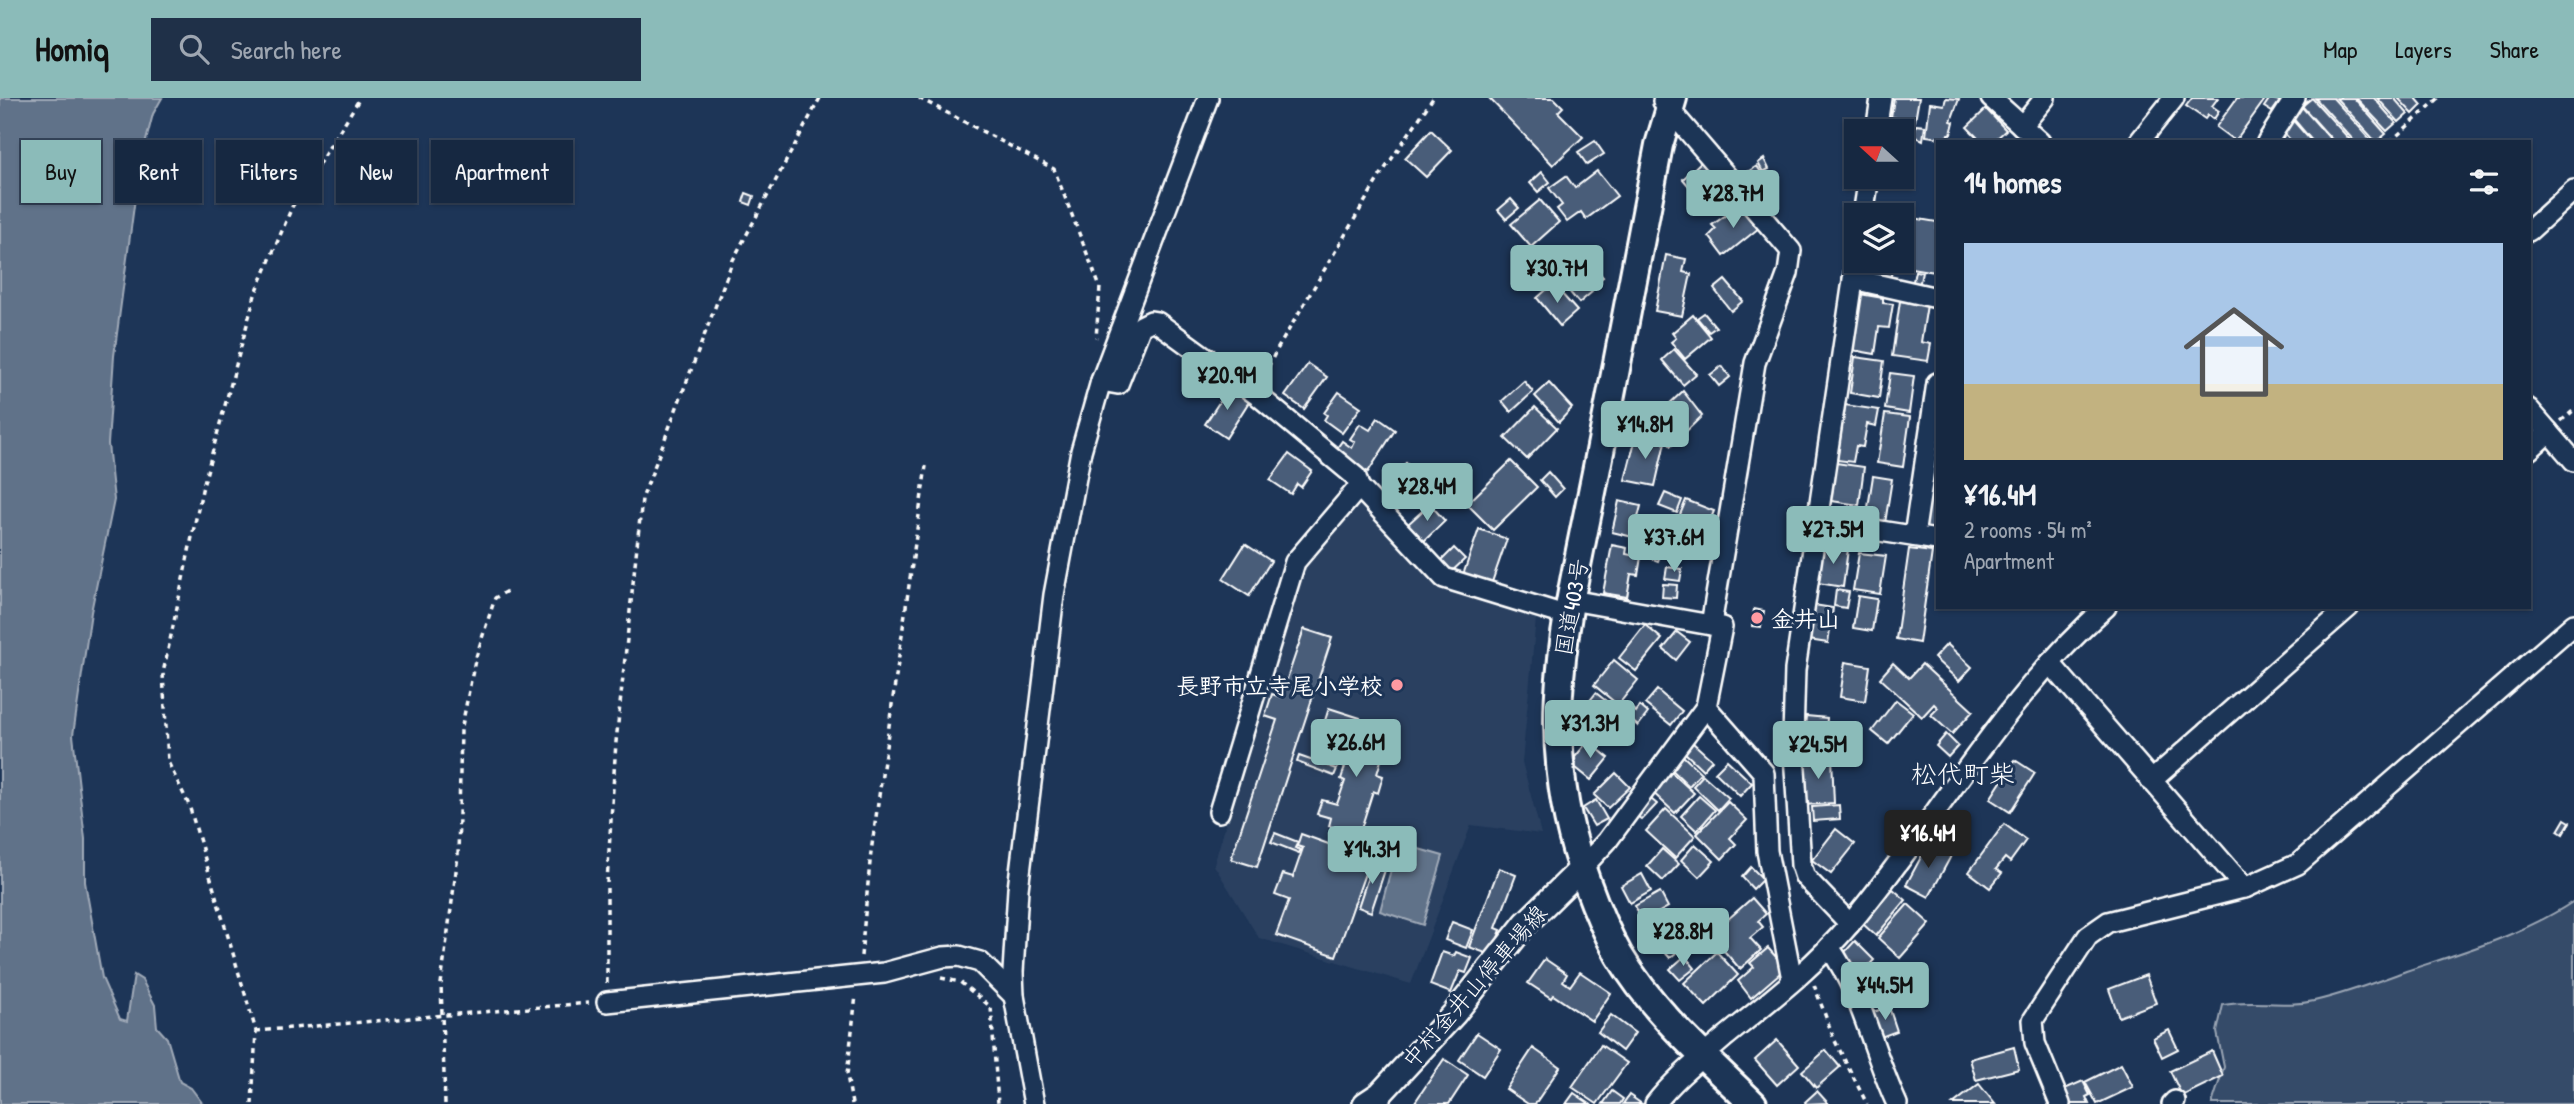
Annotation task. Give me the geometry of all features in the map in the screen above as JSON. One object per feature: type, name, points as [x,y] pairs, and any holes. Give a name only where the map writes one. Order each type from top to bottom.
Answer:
[{"type":"highway","name":"国道403号","points":[[1667,102],[1570,608],[1557,696],[1558,768],[1570,832],[1581,868],[1601,919],[1638,985],[1665,1019],[1753,1104]]},
{"type":"main road","name":"中村金井山停車場線","points":[[1365,1104],[1380,1094],[1445,1024],[1526,923],[1581,868]]},
{"type":"street","points":[[1034,1104],[1014,996],[1018,889],[1054,595],[1081,451],[1101,381],[1208,98]]},
{"type":"street","points":[[1878,119],[1881,98]]},
{"type":"street","points":[[1991,98],[2038,140]]},
{"type":"street","points":[[2022,126],[2045,98]]},
{"type":"street","points":[[2276,138],[2295,98]]},
{"type":"street","points":[[2141,140],[2166,101]]},
{"type":"street","points":[[1667,102],[1791,251],[1788,273],[1751,382],[1711,625]]},
{"type":"street","points":[[2531,229],[2574,190]]},
{"type":"street","points":[[1850,924],[1805,877],[1799,845],[1793,737],[1795,670],[1854,273]]},
{"type":"street","points":[[1853,279],[1936,298]]},
{"type":"street","points":[[1101,381],[1118,384],[1141,326],[1151,321],[1165,327],[1256,394],[1356,477],[1359,487],[1444,578],[1570,608],[1722,627],[1706,707],[1607,841],[1581,868]]},
{"type":"street","points":[[1914,536],[1936,390]]},
{"type":"street","points":[[2531,411],[2574,461]]},
{"type":"street","points":[[2531,448],[2549,432]]},
{"type":"street","points":[[1219,812],[1295,562],[1359,487]]},
{"type":"street","points":[[1817,521],[1936,540]]},
{"type":"street","points":[[2151,780],[2347,609]]},
{"type":"street","points":[[1655,1104],[1703,1056],[1829,947],[1850,924],[1992,733],[2086,615]]},
{"type":"street","points":[[2060,1104],[2035,1043],[2033,1020],[2088,936],[2108,922],[2245,888],[2298,864],[2574,624]]},
{"type":"street","points":[[2050,663],[2245,888]]},
{"type":"street","points":[[1706,707],[1764,773],[1768,851],[1793,979]]},
{"type":"street","points":[[1829,947],[1851,981],[1857,1004],[1897,1104]]},
{"type":"street","points":[[607,1002],[884,973],[943,957],[959,956],[980,962],[1014,996]]},
{"type":"path","points":[[252,1104],[256,1031],[190,805],[168,761],[163,673],[202,491],[255,295],[292,207],[360,98]]},
{"type":"path","points":[[256,1031],[607,1002],[607,882],[614,816],[616,742],[642,499],[733,260],[820,98]]},
{"type":"path","points":[[919,98],[1054,169],[1100,287],[1096,349]]},
{"type":"path","points":[[1256,394],[1275,353],[1380,176],[1433,98]]},
{"type":"path","points":[[2392,140],[2440,98]]},
{"type":"path","points":[[852,1104],[848,1075],[871,852],[926,466]]},
{"type":"path","points":[[445,1104],[441,985],[458,856],[461,731],[475,660],[495,598],[510,589]]},
{"type":"path","points":[[937,976],[960,982],[991,1007],[998,1104]]},
{"type":"shaded area","points":[[0,98],[162,98],[153,114],[146,140],[115,140],[115,203],[134,203],[114,356],[108,444],[114,500],[91,612],[73,735],[85,839],[85,882],[102,978],[120,1019],[127,1021],[134,975],[142,980],[155,1005],[157,1027],[167,1038],[180,1082],[191,1088],[203,1104],[0,1104]]},
{"type":"shaded area","name":"長野市立寺尾小学校","points":[[1371,499],[1443,586],[1537,608],[1522,762],[1541,834],[1471,825],[1411,984],[1259,938],[1214,865],[1299,566],[1355,501]]},
{"type":"shaded area","points":[[1398,843],[1443,856],[1423,925],[1380,911]]},
{"type":"shaded area","points":[[2574,901],[2574,1104],[2212,1104],[2224,1067],[2217,1032],[2223,1005],[2303,1003],[2337,995],[2492,942],[2534,924]]},
{"type":"building","points":[[1489,98],[1554,98],[1563,107],[1558,112],[1583,137],[1553,165]]},
{"type":"building","points":[[1894,98],[1919,98],[1915,121],[1891,117]]},
{"type":"building","points":[[1946,98],[1959,99],[1951,121],[1954,122],[1951,134],[1948,134],[1947,139],[1926,136],[1930,103],[1944,105]]},
{"type":"building","points":[[2192,98],[2218,98],[2212,106],[2219,111],[2214,119],[2208,115],[2205,119],[2186,106]]},
{"type":"building","points":[[2237,98],[2266,98],[2236,140],[2216,127]]},
{"type":"building","points":[[2270,98],[2280,101],[2272,112],[2264,107]]},
{"type":"building","points":[[2312,98],[2350,140],[2332,140],[2302,106]]},
{"type":"building","points":[[2315,98],[2333,98],[2371,140],[2353,140]]},
{"type":"building","points":[[2336,98],[2354,98],[2386,134],[2374,140]]},
{"type":"building","points":[[2356,98],[2374,98],[2396,123],[2387,131]]},
{"type":"building","points":[[2377,98],[2394,98],[2408,114],[2399,122]]},
{"type":"building","points":[[2398,98],[2416,98],[2422,105],[2413,114]]},
{"type":"building","points":[[2302,107],[2331,140],[2311,140],[2291,116]]},
{"type":"building","points":[[1986,109],[2006,130],[1995,140],[1980,140],[1967,127]]},
{"type":"building","points":[[2291,118],[2310,140],[2290,140],[2280,128]]},
{"type":"building","points":[[1916,125],[1925,126],[1923,140],[1914,136]]},
{"type":"building","points":[[1431,130],[1452,150],[1426,177],[1405,158]]},
{"type":"building","points":[[1595,141],[1604,154],[1587,165],[1578,152]]},
{"type":"building","points":[[1764,159],[1769,169],[1763,172],[1758,163]]},
{"type":"building","points":[[1702,161],[1731,193],[1709,210],[1683,179]]},
{"type":"building","points":[[1757,166],[1762,174],[1749,182],[1744,174]]},
{"type":"building","points":[[1597,171],[1617,196],[1586,219],[1581,212],[1567,222],[1557,209],[1562,205],[1549,188],[1566,176],[1575,188]]},
{"type":"building","points":[[1542,172],[1550,182],[1538,192],[1530,183]]},
{"type":"building","points":[[1763,174],[1767,180],[1752,190],[1748,184]]},
{"type":"building","points":[[746,193],[754,196],[751,205],[743,202]]},
{"type":"building","points":[[1511,199],[1519,208],[1506,219],[1498,210]]},
{"type":"building","points":[[1540,200],[1559,222],[1531,247],[1511,224]]},
{"type":"building","points":[[1739,206],[1759,228],[1724,256],[1709,236],[1716,229],[1712,225]]},
{"type":"building","points":[[1914,218],[1936,222],[1935,272],[1914,268]]},
{"type":"building","points":[[1666,255],[1686,259],[1683,272],[1691,274],[1682,316],[1655,311]]},
{"type":"building","points":[[1590,262],[1603,277],[1591,286],[1578,271]]},
{"type":"building","points":[[1915,271],[1922,272],[1919,287],[1912,286]]},
{"type":"building","points":[[1575,273],[1592,292],[1579,303],[1563,284]]},
{"type":"building","points":[[1864,273],[1891,273],[1890,283],[1863,276]]},
{"type":"building","points":[[1725,280],[1743,301],[1731,311],[1714,289]]},
{"type":"building","points":[[1553,284],[1577,311],[1560,326],[1537,298]]},
{"type":"building","points":[[1860,294],[1883,298],[1883,303],[1893,304],[1889,328],[1879,327],[1875,354],[1852,350]]},
{"type":"building","points":[[1900,301],[1927,305],[1921,342],[1931,344],[1928,361],[1892,356]]},
{"type":"building","points":[[1704,313],[1716,327],[1709,332],[1697,318]]},
{"type":"building","points":[[1693,315],[1711,337],[1685,359],[1671,342],[1676,338],[1672,333]]},
{"type":"building","points":[[1674,349],[1696,374],[1683,385],[1662,360]]},
{"type":"building","points":[[1855,357],[1884,361],[1879,398],[1850,393]]},
{"type":"building","points":[[1308,364],[1327,377],[1304,409],[1285,396]]},
{"type":"building","points":[[1722,366],[1730,377],[1719,386],[1710,375]]},
{"type":"building","points":[[1890,373],[1914,376],[1909,413],[1885,409]]},
{"type":"building","points":[[1524,381],[1533,392],[1511,412],[1502,401]]},
{"type":"building","points":[[1549,383],[1572,408],[1559,422],[1535,396]]},
{"type":"building","points":[[1229,387],[1250,400],[1226,438],[1205,424]]},
{"type":"building","points":[[1683,391],[1702,416],[1671,446],[1650,422]]},
{"type":"building","points":[[1339,392],[1361,407],[1342,433],[1324,420],[1327,415],[1324,413]]},
{"type":"building","points":[[1845,405],[1879,410],[1876,426],[1867,424],[1863,447],[1856,446],[1853,462],[1837,460]]},
{"type":"building","points":[[1535,407],[1557,428],[1527,459],[1505,438]]},
{"type":"building","points":[[1885,414],[1910,417],[1903,467],[1877,463]]},
{"type":"building","points":[[1378,418],[1395,430],[1368,472],[1333,454],[1342,441],[1352,448],[1355,442],[1350,439],[1360,424],[1370,430]]},
{"type":"building","points":[[1636,437],[1665,442],[1655,486],[1625,480]]},
{"type":"building","points":[[1289,454],[1312,471],[1301,487],[1297,484],[1291,494],[1270,480]]},
{"type":"building","points":[[1511,461],[1537,487],[1493,530],[1467,504]]},
{"type":"building","points":[[1406,463],[1422,480],[1400,502],[1383,485]]},
{"type":"building","points":[[1836,463],[1864,467],[1859,505],[1831,501]]},
{"type":"building","points":[[1930,466],[1936,467],[1936,532],[1921,530]]},
{"type":"building","points":[[1548,472],[1563,489],[1555,497],[1540,480]]},
{"type":"building","points":[[1873,476],[1892,479],[1885,523],[1866,520]]},
{"type":"building","points":[[1665,493],[1682,500],[1677,513],[1659,506]]},
{"type":"building","points":[[1686,500],[1714,511],[1707,528],[1679,517]]},
{"type":"building","points":[[1619,501],[1641,506],[1633,537],[1612,532]]},
{"type":"building","points":[[1430,504],[1445,521],[1424,541],[1408,524]]},
{"type":"building","points":[[1479,529],[1507,539],[1491,585],[1463,575]]},
{"type":"building","points":[[1245,544],[1271,561],[1249,596],[1223,579]]},
{"type":"building","points":[[1646,544],[1662,551],[1658,561],[1642,555]]},
{"type":"building","points":[[1612,545],[1627,548],[1626,554],[1641,557],[1638,575],[1631,574],[1627,597],[1603,593]]},
{"type":"building","points":[[1824,545],[1848,549],[1843,587],[1818,583]]},
{"type":"building","points":[[1454,548],[1465,559],[1449,574],[1439,563]]},
{"type":"building","points":[[1909,549],[1932,552],[1919,643],[1896,639]]},
{"type":"building","points":[[1859,553],[1886,556],[1880,594],[1853,590]]},
{"type":"building","points":[[1667,567],[1682,569],[1680,581],[1665,579]]},
{"type":"building","points":[[1663,584],[1677,585],[1676,598],[1662,597]]},
{"type":"building","points":[[1836,590],[1849,592],[1846,608],[1834,606]]},
{"type":"building","points":[[1858,596],[1877,599],[1872,631],[1853,628]]},
{"type":"building","points":[[1814,605],[1833,608],[1828,643],[1808,640]]},
{"type":"building","name":"金井山","points":[[1754,609],[1764,611],[1761,627],[1752,626]]},
{"type":"building","points":[[1645,625],[1662,639],[1636,671],[1619,658]]},
{"type":"building","points":[[1304,629],[1332,638],[1257,867],[1231,859],[1277,720],[1265,716],[1272,694],[1281,697]]},
{"type":"building","points":[[1677,632],[1690,642],[1676,660],[1663,649]]},
{"type":"building","points":[[1947,644],[1972,667],[1959,681],[1934,658]]},
{"type":"building","points":[[1614,660],[1638,680],[1618,705],[1594,685]]},
{"type":"building","points":[[1845,662],[1870,666],[1865,701],[1840,697]]},
{"type":"building","points":[[1893,663],[1909,678],[1922,664],[1973,711],[1952,734],[1931,715],[1938,708],[1934,704],[1922,717],[1880,678]]},
{"type":"building","points":[[1657,690],[1682,711],[1671,725],[1645,704]]},
{"type":"building","points":[[1596,693],[1615,708],[1595,732],[1576,718]]},
{"type":"building","points":[[1896,700],[1913,713],[1888,744],[1872,731]]},
{"type":"building","points":[[1626,704],[1636,712],[1640,706],[1648,713],[1638,726],[1620,711]]},
{"type":"building","points":[[1329,708],[1360,718],[1353,739],[1322,730]]},
{"type":"building","points":[[1806,716],[1827,718],[1824,755],[1803,753]]},
{"type":"building","points":[[1361,725],[1389,733],[1377,774],[1383,776],[1378,793],[1373,791],[1359,835],[1329,826],[1331,818],[1317,814],[1322,800],[1337,804],[1345,781],[1341,779],[1345,767],[1330,763],[1338,740],[1355,746]]},
{"type":"building","points":[[1946,734],[1958,746],[1948,757],[1936,746]]},
{"type":"building","points":[[1588,741],[1609,758],[1591,780],[1576,768],[1575,757]]},
{"type":"building","points":[[1692,742],[1712,760],[1703,770],[1683,751]]},
{"type":"building","points":[[1680,753],[1701,773],[1689,786],[1668,766]]},
{"type":"building","points":[[1299,756],[1337,769],[1334,776],[1297,762]]},
{"type":"building","points":[[1832,757],[1834,803],[1804,805],[1802,759]]},
{"type":"building","points":[[1727,760],[1752,783],[1740,796],[1715,772]]},
{"type":"building","points":[[2015,760],[2035,773],[2010,812],[1990,799]]},
{"type":"building","points":[[1669,770],[1694,793],[1675,813],[1650,790]]},
{"type":"building","points":[[1616,773],[1630,787],[1608,808],[1594,795]]},
{"type":"building","points":[[1703,775],[1729,798],[1718,810],[1693,786]]},
{"type":"building","points":[[1646,795],[1657,804],[1642,820],[1631,811]]},
{"type":"building","points":[[1699,796],[1715,810],[1697,831],[1681,816]]},
{"type":"building","points":[[1596,800],[1607,819],[1594,826],[1583,808]]},
{"type":"building","points":[[1728,802],[1747,820],[1730,838],[1736,844],[1722,859],[1697,834]]},
{"type":"building","points":[[1839,805],[1840,819],[1813,821],[1812,807]]},
{"type":"building","points":[[1666,809],[1695,836],[1675,858],[1646,831]]},
{"type":"building","points":[[2565,819],[2570,822],[2563,834],[2558,831]]},
{"type":"building","points":[[2004,824],[2026,840],[2010,862],[2005,858],[1996,869],[2002,873],[1990,888],[1969,872]]},
{"type":"building","points":[[1836,829],[1855,844],[1831,874],[1812,860]]},
{"type":"building","points":[[1275,833],[1298,842],[1295,848],[1301,850],[1299,853],[1271,842]]},
{"type":"building","points":[[1301,834],[1370,859],[1336,956],[1276,935],[1289,900],[1275,895],[1283,874],[1293,877],[1303,848],[1297,846]]},
{"type":"building","points":[[1695,844],[1714,861],[1699,877],[1681,860]]},
{"type":"building","points":[[1928,844],[1951,856],[1929,897],[1906,885]]},
{"type":"building","points":[[1662,849],[1679,864],[1663,881],[1647,866]]},
{"type":"building","points":[[1374,859],[1387,864],[1371,912],[1358,907]]},
{"type":"building","points":[[1751,867],[1763,879],[1753,889],[1742,877]]},
{"type":"building","points":[[1499,868],[1516,875],[1496,928],[1501,930],[1491,955],[1469,947]]},
{"type":"building","points":[[1642,874],[1651,891],[1630,903],[1621,886]]},
{"type":"building","points":[[1893,889],[1906,900],[1876,936],[1863,924]]},
{"type":"building","points":[[1660,892],[1668,907],[1643,921],[1635,906]]},
{"type":"building","points":[[1752,898],[1766,914],[1758,921],[1763,927],[1750,938],[1761,950],[1740,969],[1710,935]]},
{"type":"building","points":[[1908,904],[1930,924],[1900,958],[1878,938]]},
{"type":"building","points":[[1674,912],[1695,936],[1670,958],[1649,934]]},
{"type":"building","points":[[1452,922],[1473,930],[1466,948],[1445,940]]},
{"type":"building","points":[[1855,941],[1874,960],[1861,974],[1842,955]]},
{"type":"building","points":[[1768,948],[1786,968],[1751,998],[1738,981],[1754,967],[1750,963]]},
{"type":"building","points":[[1442,952],[1454,956],[1456,952],[1472,958],[1466,973],[1460,971],[1451,993],[1430,985]]},
{"type":"building","points":[[1717,952],[1738,975],[1706,1006],[1684,983]]},
{"type":"building","points":[[1685,956],[1695,968],[1680,980],[1670,969]]},
{"type":"building","points":[[1545,959],[1567,974],[1563,981],[1570,986],[1580,972],[1611,993],[1592,1021],[1553,995],[1551,998],[1528,983]]},
{"type":"building","points":[[2146,975],[2156,1003],[2119,1017],[2109,989]]},
{"type":"building","points":[[1889,1007],[1897,1031],[1881,1037],[1873,1012]]},
{"type":"building","points":[[1611,1015],[1635,1033],[1622,1051],[1598,1032]]},
{"type":"building","points":[[2169,1030],[2178,1049],[2162,1057],[2153,1038]]},
{"type":"building","points":[[1477,1033],[1501,1049],[1483,1076],[1459,1060]]},
{"type":"building","points":[[1777,1040],[1799,1065],[1777,1085],[1755,1060]]},
{"type":"building","points":[[1601,1045],[1627,1063],[1597,1104],[1572,1087]]},
{"type":"building","points":[[2014,1047],[2019,1069],[1976,1080],[1970,1059]]},
{"type":"building","points":[[1533,1048],[1560,1067],[1535,1104],[1528,1104],[1506,1089]]},
{"type":"building","points":[[1826,1050],[1840,1067],[1816,1088],[1802,1071]]},
{"type":"building","points":[[2212,1051],[2223,1076],[2182,1096],[2170,1071]]},
{"type":"building","points":[[1444,1059],[1468,1075],[1449,1104],[1415,1102]]},
{"type":"building","points":[[2121,1064],[2133,1087],[2097,1104],[2085,1082]]},
{"type":"building","points":[[2083,1081],[2090,1095],[2086,1097],[2089,1104],[2067,1104],[2060,1091]]},
{"type":"building","points":[[1979,1084],[1995,1104],[1953,1104]]},
{"type":"building","points":[[1612,1091],[1623,1099],[1620,1104],[1603,1104]]},
{"type":"building","points":[[1817,1091],[1828,1103],[1806,1104],[1805,1102]]},
{"type":"building","points":[[1574,1093],[1590,1104],[1566,1104]]},
{"type":"building","points":[[1629,1095],[1642,1104],[1623,1104]]},
{"type":"place","name":"金井山","points":[[1757,618]]},
{"type":"place","name":"長野市立寺尾小学校","points":[[1397,685]]},
{"type":"district","name":"松代町柴","points":[[1963,773]]}]
